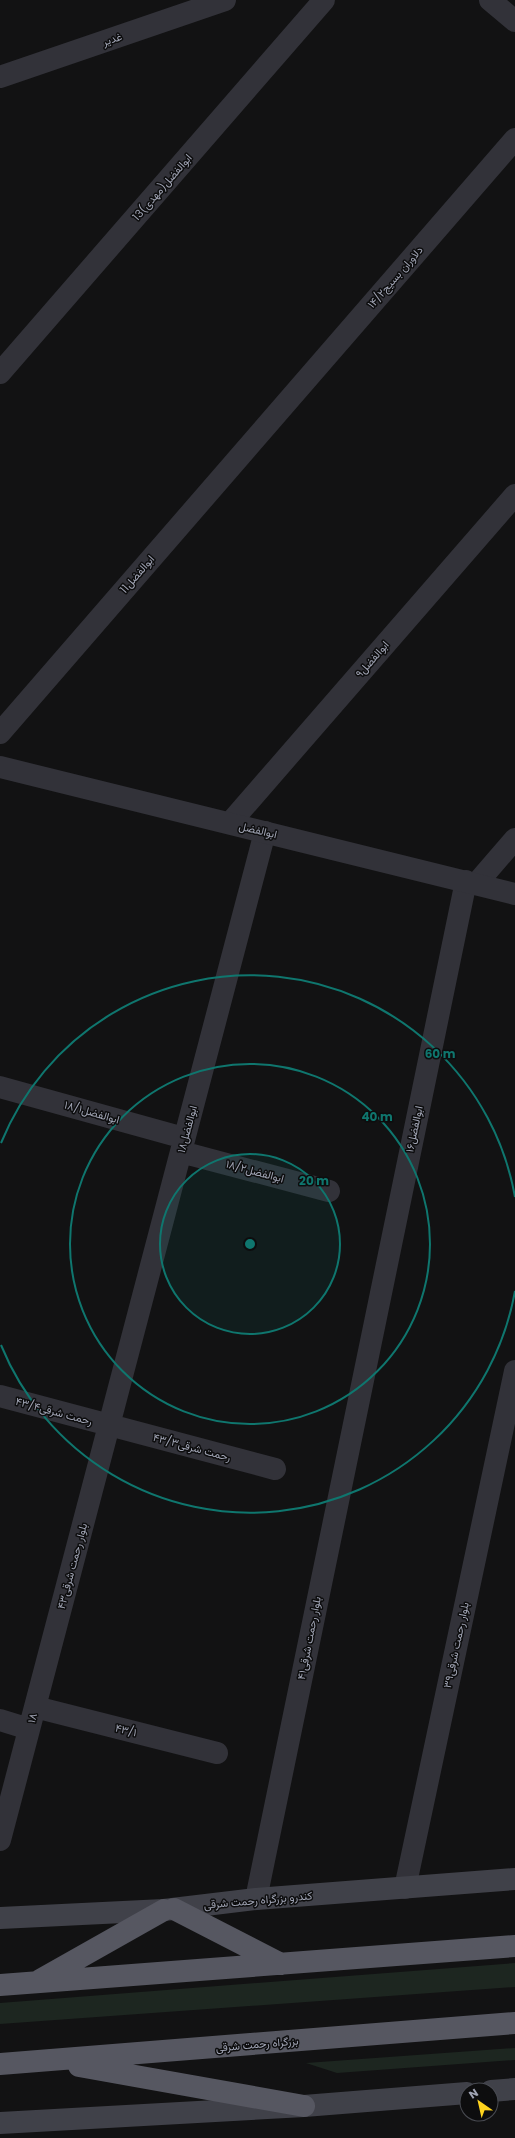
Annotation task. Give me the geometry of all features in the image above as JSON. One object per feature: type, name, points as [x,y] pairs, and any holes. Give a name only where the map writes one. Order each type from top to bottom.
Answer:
[{"type":"highway","points":[[34,1984],[169,1909],[281,1964]]},
{"type":"highway","points":[[0,1985],[34,1984],[515,1946]]},
{"type":"highway","name":"بزرگراه رحمت شرقی","points":[[0,2064],[515,2023]]},
{"type":"highway","points":[[48,2060],[304,2106]]},
{"type":"main road","name":"کندرو بزرگراه رحمت شرقی","points":[[0,1918],[169,1909],[256,1899],[515,1879]]},
{"type":"main road","points":[[499,2090],[515,2089]]},
{"type":"main road","points":[[0,2123],[304,2106],[459,2094]]},
{"type":"street","name":"غدیر","points":[[0,77],[225,0]]},
{"type":"street","name":"13ابوالفضل(مهدی)","points":[[0,374],[324,0]]},
{"type":"street","points":[[490,0],[515,21]]},
{"type":"street","name":"۱۴/۲دلاوران بسیج","points":[[275,416],[515,139]]},
{"type":"street","name":"11ابوالفضل","points":[[0,732],[275,416]]},
{"type":"street","name":"ابوالفضل۹","points":[[230,824],[515,495]]},
{"type":"street","name":"ابوالفضل","points":[[0,767],[515,894]]},
{"type":"street","name":"ابوالفضل۱۸","points":[[109,1425],[265,832]]},
{"type":"street","points":[[471,882],[515,839]]},
{"type":"street","name":"ابوالفضل۱۶","points":[[362,1377],[471,882]]},
{"type":"street","name":"ابوالفضل۱۸/۱","points":[[0,1087],[183,1145]]},
{"type":"street","name":"۱۸/۲ابوالفضل","points":[[183,1145],[329,1191]]},
{"type":"street","name":"بلوار رحمت شرقی۳۹","points":[[405,1888],[515,1370]]},
{"type":"street","name":"بلوار رحمت شرقی۴۱","points":[[256,1899],[362,1377]]},
{"type":"street","name":"۴۳/۴رحمت شرقی","points":[[0,1396],[109,1425]]},
{"type":"street","name":"۴۳/۳رحمت شرقی","points":[[109,1425],[275,1469]]},
{"type":"street","name":"بلوار رحمت شرقی۴۳","points":[[34,1706],[109,1425]]},
{"type":"street","name":"۱۸","points":[[29,1729],[34,1706]]},
{"type":"street","name":"۴۳/۱","points":[[34,1706],[217,1752]]},
{"type":"street","points":[[0,1720],[29,1729],[0,1840]]},
{"type":"shaded area","points":[[515,1963],[515,1987],[0,2024],[0,2003]]},
{"type":"shaded area","points":[[515,2048],[515,2060],[337,2073],[306,2063]]}]
